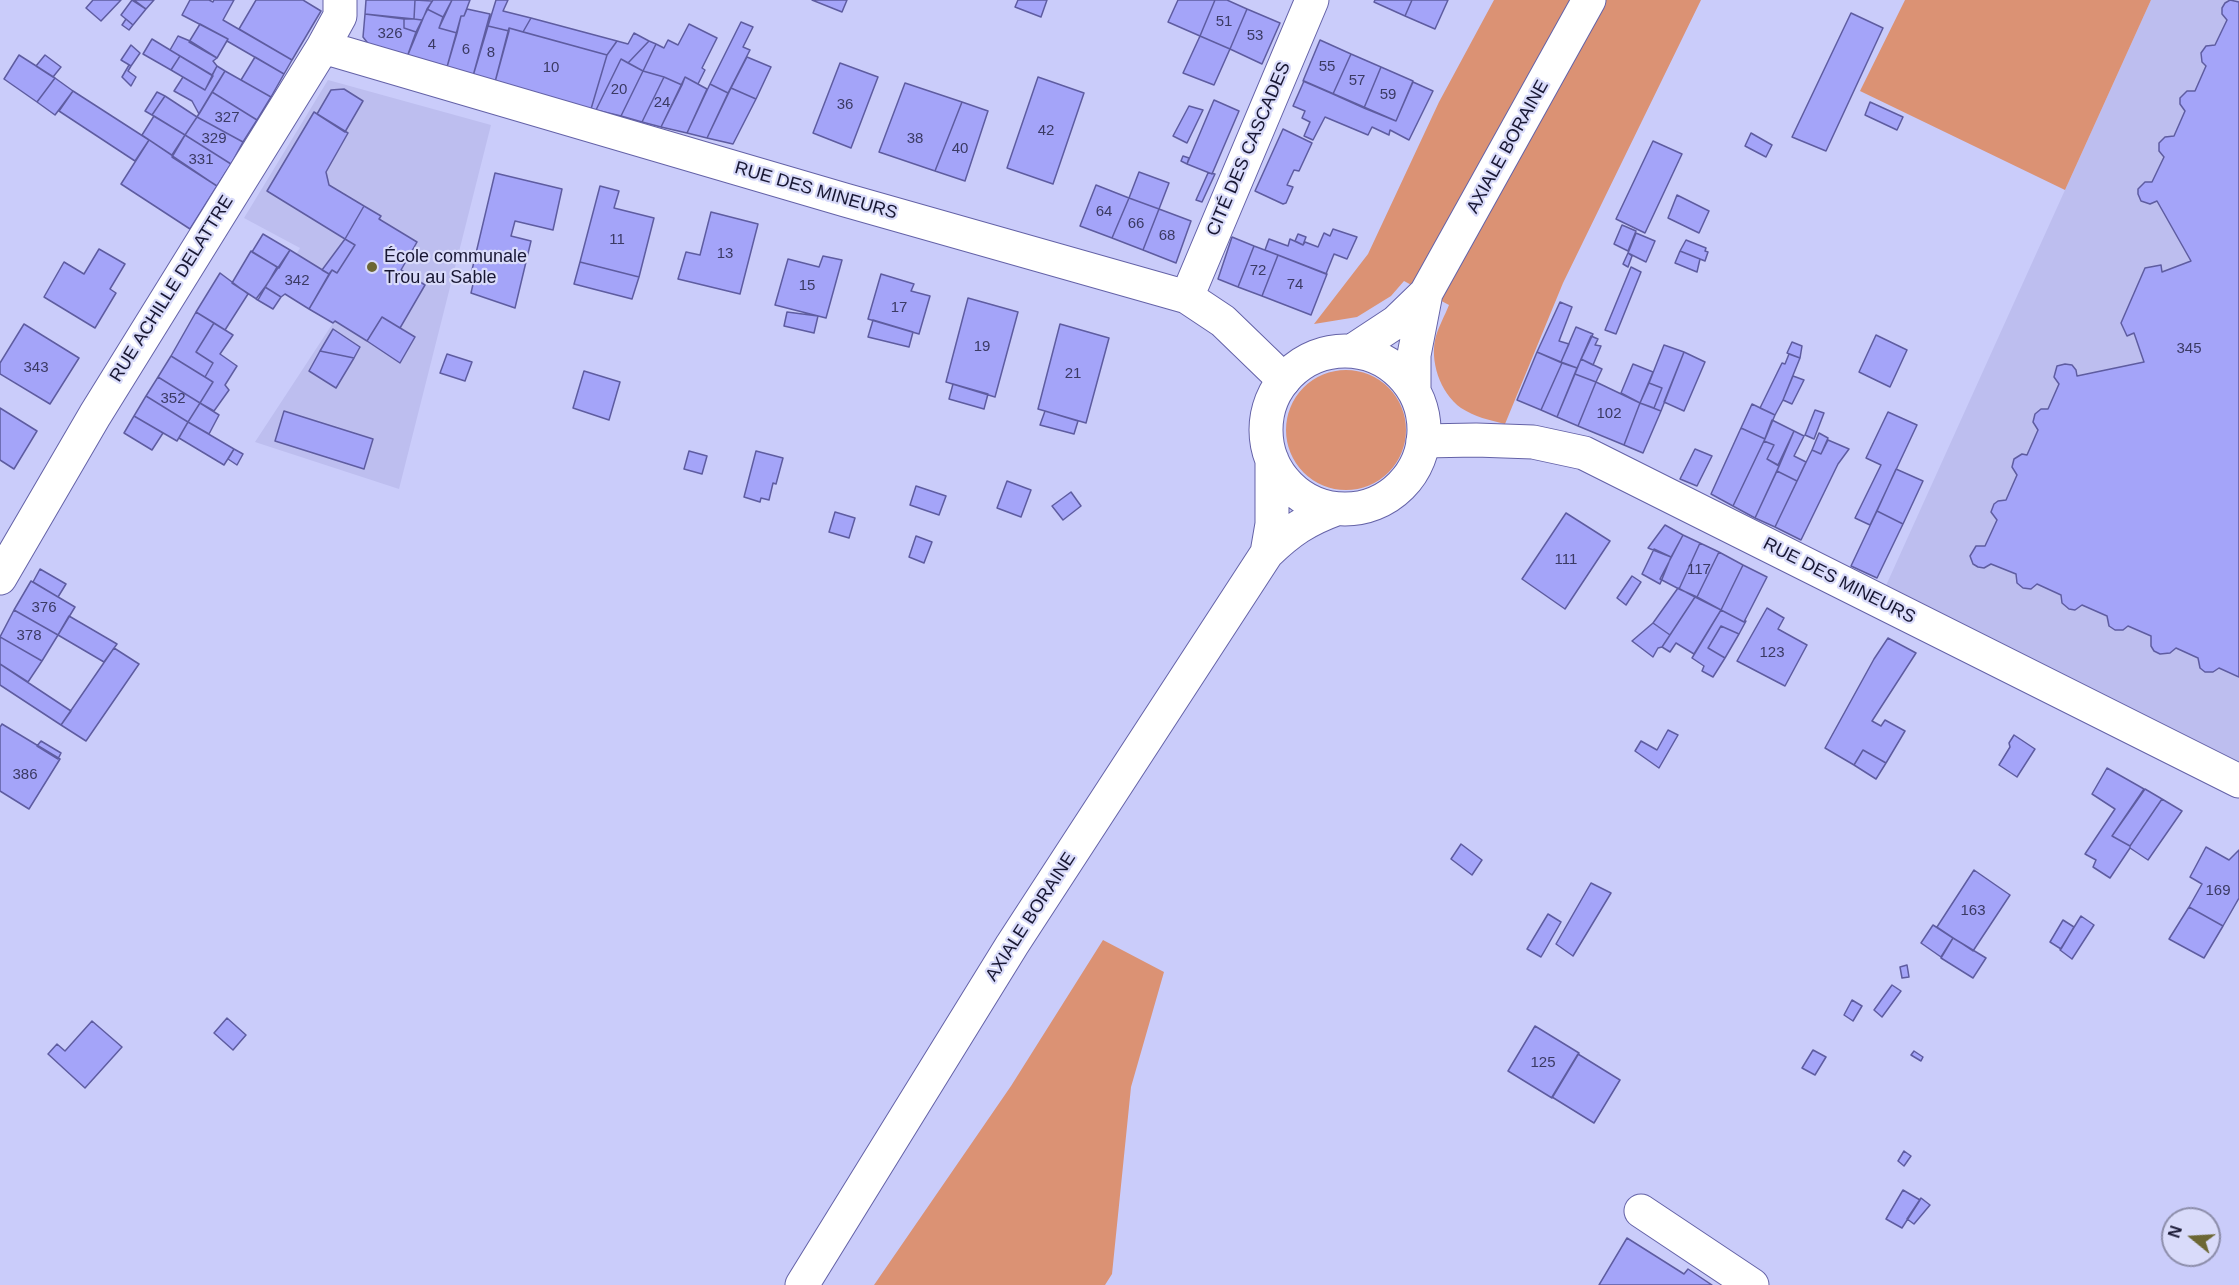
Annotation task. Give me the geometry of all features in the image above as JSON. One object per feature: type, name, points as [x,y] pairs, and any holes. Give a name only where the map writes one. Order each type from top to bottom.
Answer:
[{"type":"street","name":"RUE ACHILLE DELATTRE","points":[[0,578],[95,415],[323,47],[340,16],[340,0]]},
{"type":"street","name":"CITÉ DES CASCADES","points":[[1187,297],[1312,0]]},
{"type":"street","name":"AXIALE BORAINE","points":[[1426,293],[1589,0]]},
{"type":"street","name":"RUE DES MINEURS","points":[[323,47],[845,200],[1187,297],[1223,321],[1284,380]]},
{"type":"street","points":[[1352,351],[1396,322],[1426,293]]},
{"type":"street","points":[[1414,391],[1398,372],[1377,358],[1352,351],[1327,353],[1303,363],[1284,380],[1273,398],[1267,419],[1266,440],[1272,460],[1282,479],[1297,494],[1316,504],[1336,509],[1353,509],[1378,502],[1400,487],[1415,466],[1423,441],[1422,416],[1414,391],[1414,355],[1426,293]]},
{"type":"street","name":"RUE DES MINEURS","points":[[1423,441],[1533,442],[1584,453],[2239,781]]},
{"type":"street","points":[[1267,553],[1272,524],[1272,460]]},
{"type":"street","points":[[1267,553],[1287,534],[1310,519],[1336,509]]},
{"type":"street","name":"AXIALE BORAINE","points":[[802,1285],[1012,945],[1267,553]]},
{"type":"street","points":[[1641,1211],[1752,1285]]},
{"type":"shaded area","points":[[1494,0],[1701,0],[1563,283],[1505,424],[1466,411],[1447,394],[1435,365],[1434,345],[1449,305],[1404,281],[1391,296],[1357,317],[1314,324],[1368,254],[1439,102]]},
{"type":"shaded area","points":[[1905,0],[2151,0],[2065,190],[1860,91]]},
{"type":"shaded area","points":[[2151,0],[2239,0],[2239,781],[1879,601]]},
{"type":"shaded area","name":"École communale Trou au Sable","points":[[328,80],[491,125],[399,489],[255,442],[333,323],[278,286],[300,248],[244,218]]},
{"type":"shaded area","points":[[1346,370],[1369,374],[1389,387],[1402,407],[1406,430],[1402,453],[1389,473],[1369,486],[1346,490],[1323,486],[1303,473],[1290,453],[1286,430],[1290,407],[1303,387],[1323,374]]},
{"type":"shaded area","points":[[1103,940],[1164,972],[1131,1087],[1112,1274],[1105,1285],[874,1285],[1011,1086]]},
{"type":"building","points":[[93,0],[121,0],[101,21],[86,8]]},
{"type":"building","points":[[132,0],[146,9],[133,25],[121,15]]},
{"type":"building","points":[[134,0],[154,0],[146,9]]},
{"type":"building","points":[[190,0],[213,2],[214,0],[234,0],[223,20],[292,60],[284,74],[227,41],[228,39],[182,15]]},
{"type":"building","points":[[256,0],[303,0],[321,11],[292,60],[239,29]]},
{"type":"building","points":[[366,0],[415,0],[414,19],[365,14]]},
{"type":"building","points":[[415,0],[432,1],[422,20],[414,19]]},
{"type":"building","points":[[433,0],[452,0],[443,17],[427,9]]},
{"type":"building","points":[[452,0],[470,0],[464,16],[461,16],[457,33],[439,28]]},
{"type":"building","points":[[496,0],[508,0],[503,11],[531,18],[523,32],[488,26]]},
{"type":"building","points":[[812,0],[847,0],[842,12]]},
{"type":"building","points":[[1018,0],[1047,0],[1041,17],[1015,7]]},
{"type":"building","points":[[1178,0],[1215,0],[1200,36],[1168,22]]},
{"type":"building","points":[[1215,0],[1227,0],[1247,9],[1230,49],[1200,36]]},
{"type":"building","points":[[1375,0],[1412,0],[1405,16],[1374,2]]},
{"type":"building","points":[[1412,0],[1448,0],[1435,29],[1405,16]]},
{"type":"building","points":[[2230,0],[2239,2],[2239,677],[2219,668],[2213,672],[2205,672],[2200,668],[2198,658],[2176,648],[2170,653],[2160,654],[2151,646],[2151,636],[2128,626],[2123,630],[2115,630],[2109,626],[2107,616],[2082,605],[2075,610],[2069,609],[2062,603],[2061,595],[2037,584],[2031,589],[2023,588],[2017,583],[2016,574],[1991,564],[1984,568],[1978,567],[1973,564],[1970,556],[1976,546],[1985,546],[1997,520],[1991,512],[1994,504],[2006,500],[2017,475],[2012,467],[2014,459],[2022,454],[2027,455],[2038,430],[2033,422],[2035,414],[2041,409],[2048,409],[2059,384],[2054,377],[2057,366],[2072,365],[2077,376],[2144,362],[2134,333],[2127,336],[2121,323],[2145,268],[2161,265],[2162,272],[2191,261],[2157,201],[2150,204],[2141,201],[2138,189],[2145,182],[2152,182],[2164,157],[2159,151],[2159,143],[2165,137],[2174,136],[2185,111],[2180,104],[2180,98],[2187,91],[2195,91],[2206,66],[2202,62],[2201,53],[2206,46],[2215,45],[2227,20],[2222,14],[2222,8]]},
{"type":"building","points":[[427,9],[443,17],[439,28],[457,33],[447,67],[407,57]]},
{"type":"building","points":[[467,9],[490,14],[473,76],[447,67],[461,16],[464,16]]},
{"type":"building","points":[[1247,9],[1280,23],[1262,64],[1230,49]]},
{"type":"building","points":[[1851,13],[1883,28],[1826,151],[1792,137]]},
{"type":"building","points":[[365,14],[404,19],[404,28],[416,32],[407,57],[370,46],[363,37]]},
{"type":"building","points":[[531,18],[617,41],[607,55],[523,32]]},
{"type":"building","points":[[126,19],[133,25],[129,30],[122,25]]},
{"type":"building","points":[[404,19],[422,20],[416,32],[404,28]]},
{"type":"building","points":[[741,22],[753,27],[743,47],[750,50],[728,93],[710,84]]},
{"type":"building","points":[[200,24],[228,39],[217,58],[189,42]]},
{"type":"building","points":[[689,24],[717,38],[702,68],[705,70],[698,84],[685,77],[682,85],[643,71],[656,44],[664,48],[668,40],[678,45]]},
{"type":"building","points":[[488,26],[509,31],[495,82],[473,76]]},
{"type":"building","points":[[509,28],[607,55],[591,109],[495,82]]},
{"type":"building","points":[[634,33],[649,41],[628,63],[621,59],[596,110],[591,109],[607,55],[617,41],[628,44]]},
{"type":"building","points":[[178,36],[217,58],[213,61],[217,66],[212,75],[170,50]]},
{"type":"building","points":[[1200,36],[1230,49],[1214,85],[1183,73]]},
{"type":"building","points":[[152,39],[180,56],[171,70],[143,54]]},
{"type":"building","points":[[1320,40],[1351,54],[1333,94],[1303,81]]},
{"type":"building","points":[[649,41],[656,44],[643,71],[628,63]]},
{"type":"building","points":[[131,45],[140,53],[131,66],[121,60]]},
{"type":"building","points":[[1351,54],[1381,67],[1364,108],[1333,94]]},
{"type":"building","points":[[19,55],[55,78],[37,102],[4,79]]},
{"type":"building","points":[[45,55],[61,67],[53,77],[36,66]]},
{"type":"building","points":[[180,56],[213,76],[205,90],[171,70]]},
{"type":"building","points":[[255,57],[284,74],[271,97],[241,80]]},
{"type":"building","points":[[747,57],[771,67],[756,99],[731,88]]},
{"type":"building","points":[[621,59],[643,71],[621,116],[596,110]]},
{"type":"building","points":[[840,63],[878,77],[851,148],[813,133]]},
{"type":"building","points":[[129,65],[131,66],[128,71],[136,77],[131,86],[122,77]]},
{"type":"building","points":[[217,66],[225,71],[199,114],[192,101],[174,91],[183,77],[205,90]]},
{"type":"building","points":[[1381,67],[1413,81],[1396,121],[1364,108]]},
{"type":"building","points":[[225,71],[271,97],[257,120],[212,92]]},
{"type":"building","points":[[643,71],[664,77],[642,122],[621,116]]},
{"type":"building","points":[[664,77],[682,85],[661,127],[642,122]]},
{"type":"building","points":[[685,77],[707,89],[687,133],[661,127]]},
{"type":"building","points":[[1038,77],[1084,93],[1053,184],[1007,168]]},
{"type":"building","points":[[55,78],[73,91],[55,115],[37,102]]},
{"type":"building","points":[[1304,81],[1396,121],[1413,82],[1433,91],[1409,140],[1390,130],[1389,135],[1372,127],[1368,135],[1325,117],[1313,140],[1304,136],[1310,122],[1302,118],[1305,111],[1293,106]]},
{"type":"building","points":[[905,83],[962,102],[935,171],[879,152]]},
{"type":"building","points":[[710,84],[728,93],[707,138],[687,133]]},
{"type":"building","points":[[731,88],[756,99],[733,144],[707,138]]},
{"type":"building","points":[[344,89],[363,101],[345,132],[317,114],[331,90]]},
{"type":"building","points":[[73,91],[149,140],[135,161],[59,111]]},
{"type":"building","points":[[157,92],[165,96],[152,115],[145,111]]},
{"type":"building","points":[[212,92],[257,120],[243,142],[197,117]]},
{"type":"building","points":[[165,96],[197,117],[185,135],[152,115]]},
{"type":"building","points":[[1214,100],[1239,111],[1212,174],[1187,164]]},
{"type":"building","points":[[962,102],[988,111],[965,181],[935,171]]},
{"type":"building","points":[[1870,102],[1903,117],[1897,130],[1865,115]]},
{"type":"building","points":[[1189,106],[1203,110],[1187,143],[1173,136]]},
{"type":"building","points":[[314,112],[348,133],[326,172],[329,185],[364,206],[345,239],[267,191]]},
{"type":"building","points":[[154,116],[185,135],[172,155],[142,135]]},
{"type":"building","points":[[197,117],[243,142],[231,164],[185,135]]},
{"type":"building","points":[[1283,129],[1312,143],[1299,171],[1294,170],[1287,185],[1293,187],[1286,203],[1283,204],[1255,191]]},
{"type":"building","points":[[1751,133],[1772,145],[1766,157],[1745,146]]},
{"type":"building","points":[[185,135],[231,164],[217,186],[172,157]]},
{"type":"building","points":[[149,140],[217,186],[190,229],[121,184]]},
{"type":"building","points":[[1653,141],[1682,154],[1645,233],[1616,219]]},
{"type":"building","points":[[1183,156],[1189,158],[1187,164],[1181,161]]},
{"type":"building","points":[[1139,172],[1169,183],[1159,209],[1129,198]]},
{"type":"building","points":[[495,173],[562,189],[553,230],[515,221],[511,236],[531,241],[515,308],[471,293],[476,271],[472,270]]},
{"type":"building","points":[[1208,173],[1215,174],[1202,202],[1196,200]]},
{"type":"building","points":[[1096,185],[1129,198],[1112,238],[1080,226]]},
{"type":"building","points":[[600,186],[619,191],[614,208],[654,218],[639,277],[580,262]]},
{"type":"building","points":[[1677,195],[1709,211],[1699,233],[1668,218]]},
{"type":"building","points":[[1129,198],[1159,209],[1143,250],[1112,238]]},
{"type":"building","points":[[364,206],[381,216],[379,219],[417,242],[401,270],[425,285],[400,328],[382,317],[367,341],[335,321],[333,323],[309,309],[332,270],[337,273],[355,245],[345,239]]},
{"type":"building","points":[[1159,209],[1191,221],[1176,263],[1143,250]]},
{"type":"building","points":[[711,212],[758,224],[740,294],[678,279],[686,252],[700,255]]},
{"type":"building","points":[[1622,225],[1636,231],[1628,251],[1614,244]]},
{"type":"building","points":[[1333,229],[1357,237],[1347,259],[1334,254],[1326,274],[1265,250],[1269,239],[1288,246],[1290,239],[1303,245],[1305,242],[1318,247],[1324,233],[1330,236]]},
{"type":"building","points":[[1636,233],[1655,241],[1646,262],[1628,253]]},
{"type":"building","points":[[263,234],[290,250],[279,268],[252,252]]},
{"type":"building","points":[[1298,234],[1306,237],[1303,245],[1295,241]]},
{"type":"building","points":[[1232,237],[1254,246],[1238,287],[1218,279]]},
{"type":"building","points":[[345,239],[355,245],[337,273],[332,270],[329,274],[322,270]]},
{"type":"building","points":[[1686,240],[1706,248],[1705,251],[1708,252],[1705,261],[1680,251]]},
{"type":"building","points":[[1254,246],[1278,255],[1262,296],[1238,287]]},
{"type":"building","points":[[99,249],[125,264],[110,289],[116,293],[95,328],[44,297],[64,262],[84,274]]},
{"type":"building","points":[[290,250],[329,274],[309,309],[285,294],[281,297],[265,287]]},
{"type":"building","points":[[251,251],[277,267],[258,300],[232,283]]},
{"type":"building","points":[[1680,251],[1700,259],[1697,272],[1675,263]]},
{"type":"building","points":[[1628,253],[1632,256],[1628,267],[1623,264]]},
{"type":"building","points":[[1278,255],[1327,274],[1311,315],[1262,296]]},
{"type":"building","points":[[823,256],[842,260],[826,318],[775,305],[788,259],[819,267]]},
{"type":"building","points":[[580,262],[639,277],[632,299],[574,284]]},
{"type":"building","points":[[1631,267],[1641,272],[1616,334],[1605,330]]},
{"type":"building","points":[[220,273],[248,294],[225,330],[196,312]]},
{"type":"building","points":[[881,274],[914,284],[911,291],[930,296],[919,334],[868,319]]},
{"type":"building","points":[[265,287],[281,297],[273,309],[256,299]]},
{"type":"building","points":[[968,298],[1018,312],[995,397],[946,382]]},
{"type":"building","points":[[1560,302],[1572,307],[1559,341],[1569,344],[1561,362],[1537,352]]},
{"type":"building","points":[[196,312],[214,323],[196,352],[213,363],[205,377],[171,356]]},
{"type":"building","points":[[787,312],[818,316],[814,333],[784,326]]},
{"type":"building","points":[[382,317],[415,337],[400,363],[367,341]]},
{"type":"building","points":[[873,320],[913,332],[909,347],[868,337]]},
{"type":"building","points":[[214,323],[233,335],[220,354],[237,366],[225,385],[229,390],[214,411],[200,403],[213,382],[205,377],[213,363],[196,352]]},
{"type":"building","points":[[24,324],[79,358],[50,404],[0,374],[0,363]]},
{"type":"building","points":[[1060,324],[1109,338],[1086,423],[1038,409]]},
{"type":"building","points":[[1576,327],[1593,334],[1577,368],[1561,362]]},
{"type":"building","points":[[333,329],[360,347],[354,358],[320,351]]},
{"type":"building","points":[[1876,335],[1907,350],[1890,387],[1859,372]]},
{"type":"building","points":[[1591,336],[1598,339],[1595,345],[1601,346],[1593,365],[1581,359]]},
{"type":"building","points":[[1792,342],[1802,346],[1800,358],[1787,353]]},
{"type":"building","points":[[1664,345],[1684,352],[1661,411],[1640,403],[1654,408],[1662,388],[1649,383]]},
{"type":"building","points":[[320,351],[354,358],[336,388],[309,371]]},
{"type":"building","points":[[1537,352],[1562,363],[1541,410],[1517,400]]},
{"type":"building","points":[[1684,352],[1705,362],[1684,411],[1664,402]]},
{"type":"building","points":[[447,354],[472,362],[465,381],[440,373]]},
{"type":"building","points":[[1789,354],[1800,358],[1775,415],[1760,408],[1782,363],[1785,364]]},
{"type":"building","points":[[171,356],[213,382],[200,403],[158,377]]},
{"type":"building","points":[[1581,359],[1602,369],[1596,382],[1575,374]]},
{"type":"building","points":[[1562,363],[1577,368],[1557,417],[1541,410]]},
{"type":"building","points":[[1633,364],[1653,372],[1640,403],[1621,393]]},
{"type":"building","points":[[584,371],[620,382],[609,420],[573,408]]},
{"type":"building","points":[[1575,374],[1596,382],[1578,426],[1557,417]]},
{"type":"building","points":[[1793,376],[1804,380],[1792,404],[1783,400]]},
{"type":"building","points":[[158,377],[200,403],[188,422],[146,396]]},
{"type":"building","points":[[1596,382],[1640,403],[1624,445],[1578,426]]},
{"type":"building","points":[[1649,383],[1662,388],[1654,408],[1640,403]]},
{"type":"building","points":[[953,384],[988,394],[984,409],[949,399]]},
{"type":"building","points":[[146,396],[188,422],[177,441],[134,416]]},
{"type":"building","points":[[200,403],[219,415],[209,434],[188,422]]},
{"type":"building","points":[[1640,403],[1661,411],[1643,453],[1624,445]]},
{"type":"building","points":[[1752,404],[1775,415],[1765,439],[1741,428]]},
{"type":"building","points":[[0,408],[37,431],[14,469],[0,460]]},
{"type":"building","points":[[1815,410],[1824,413],[1814,439],[1805,435]]},
{"type":"building","points":[[284,411],[373,439],[364,469],[275,441]]},
{"type":"building","points":[[1045,411],[1078,421],[1074,434],[1040,425]]},
{"type":"building","points":[[1888,412],[1917,425],[1870,525],[1855,518],[1881,465],[1866,458]]},
{"type":"building","points":[[134,416],[163,433],[152,450],[124,433]]},
{"type":"building","points":[[1772,420],[1794,431],[1778,465],[1767,459],[1774,445],[1764,441]]},
{"type":"building","points":[[188,422],[234,449],[224,465],[179,438]]},
{"type":"building","points":[[1741,428],[1765,439],[1733,506],[1711,494]]},
{"type":"building","points":[[1794,431],[1804,436],[1794,456],[1806,462],[1797,481],[1777,471]]},
{"type":"building","points":[[1819,433],[1828,438],[1821,454],[1812,450]]},
{"type":"building","points":[[1828,440],[1849,449],[1838,464],[1801,540],[1775,527],[1812,450],[1821,454]]},
{"type":"building","points":[[1764,441],[1774,445],[1767,459],[1779,466],[1755,518],[1733,506]]},
{"type":"building","points":[[234,449],[243,454],[237,465],[228,459]]},
{"type":"building","points":[[1695,449],[1712,456],[1697,486],[1680,479]]},
{"type":"building","points":[[689,451],[707,456],[702,474],[684,469]]},
{"type":"building","points":[[756,451],[783,458],[769,500],[761,498],[760,502],[744,497]]},
{"type":"building","points":[[1896,469],[1923,481],[1903,524],[1877,511]]},
{"type":"building","points":[[1777,471],[1797,481],[1775,527],[1755,518]]},
{"type":"building","points":[[1007,481],[1031,490],[1021,517],[997,508]]},
{"type":"building","points":[[916,486],[946,496],[939,515],[910,505]]},
{"type":"building","points":[[1071,492],[1081,506],[1063,520],[1052,506]]},
{"type":"building","points":[[1877,511],[1903,524],[1877,578],[1851,566]]},
{"type":"building","points":[[835,512],[855,518],[849,538],[829,532]]},
{"type":"building","points":[[1566,513],[1610,541],[1565,609],[1522,579]]},
{"type":"building","points":[[1665,525],[1683,535],[1671,557],[1648,548]]},
{"type":"building","points":[[1683,535],[1700,543],[1679,589],[1660,579]]},
{"type":"building","points":[[916,536],[932,542],[924,563],[909,557]]},
{"type":"building","points":[[1700,543],[1719,552],[1697,597],[1679,589]]},
{"type":"building","points":[[1654,549],[1671,557],[1660,584],[1642,574]]},
{"type":"building","points":[[1719,552],[1743,565],[1721,610],[1697,597]]},
{"type":"building","points":[[1743,565],[1767,577],[1744,622],[1721,610]]},
{"type":"building","points":[[40,569],[66,584],[58,597],[33,582]]},
{"type":"building","points":[[1632,576],[1641,582],[1626,605],[1617,598]]},
{"type":"building","points":[[31,581],[75,607],[58,635],[14,610]]},
{"type":"building","points":[[1678,588],[1695,597],[1670,635],[1653,623]]},
{"type":"building","points":[[1695,597],[1721,610],[1694,654],[1676,643],[1670,652],[1662,647]]},
{"type":"building","points":[[1767,608],[1784,618],[1778,629],[1807,645],[1785,686],[1737,661]]},
{"type":"building","points":[[14,610],[58,635],[42,661],[0,637]]},
{"type":"building","points":[[1721,610],[1746,621],[1739,634],[1721,626],[1708,648],[1725,658],[1713,677],[1702,671],[1704,666],[1692,658]]},
{"type":"building","points":[[69,616],[117,644],[104,662],[58,635]]},
{"type":"building","points":[[1653,623],[1670,635],[1653,657],[1632,641]]},
{"type":"building","points":[[1721,626],[1739,634],[1725,658],[1708,648]]},
{"type":"building","points":[[0,637],[42,661],[28,682],[0,664]]},
{"type":"building","points":[[1888,638],[1916,653],[1872,721],[1881,726],[1885,720],[1905,731],[1886,763],[1863,750],[1854,765],[1825,748]]},
{"type":"building","points":[[114,648],[139,664],[86,741],[61,725]]},
{"type":"building","points":[[0,664],[71,711],[61,725],[0,685]]},
{"type":"building","points":[[2,724],[60,759],[29,809],[0,791],[0,727]]},
{"type":"building","points":[[1668,730],[1678,735],[1659,768],[1635,751],[1641,741],[1657,750]]},
{"type":"building","points":[[2014,735],[2035,749],[2017,777],[1999,765]]},
{"type":"building","points":[[41,741],[61,753],[58,759],[37,746]]},
{"type":"building","points":[[1863,750],[1886,763],[1876,779],[1854,765]]},
{"type":"building","points":[[2107,768],[2144,789],[2112,836],[2130,848],[2110,878],[2093,867],[2096,860],[2085,854],[2115,809],[2092,794]]},
{"type":"building","points":[[2145,789],[2162,799],[2130,846],[2112,836]]},
{"type":"building","points":[[2162,799],[2182,811],[2148,860],[2130,846]]},
{"type":"building","points":[[1461,844],[1482,860],[1472,875],[1451,859]]},
{"type":"building","points":[[2206,847],[2229,860],[2239,850],[2239,898],[2223,926],[2189,907],[2202,884],[2190,877]]},
{"type":"building","points":[[1974,870],[2010,895],[1973,951],[1937,927]]},
{"type":"building","points":[[1591,883],[1611,893],[1573,956],[1556,944]]},
{"type":"building","points":[[2189,907],[2223,926],[2204,958],[2169,939]]},
{"type":"building","points":[[1548,914],[1561,922],[1541,957],[1527,949]]},
{"type":"building","points":[[2081,916],[2094,925],[2072,959],[2060,950]]},
{"type":"building","points":[[2063,920],[2074,927],[2061,949],[2050,942]]},
{"type":"building","points":[[1933,925],[1953,938],[1941,957],[1921,943]]},
{"type":"building","points":[[1953,938],[1986,958],[1973,978],[1941,958]]},
{"type":"building","points":[[1907,965],[1909,977],[1902,978],[1900,967]]},
{"type":"building","points":[[1892,985],[1901,991],[1882,1017],[1874,1010]]},
{"type":"building","points":[[1852,1000],[1862,1006],[1853,1021],[1844,1015]]},
{"type":"building","points":[[227,1018],[246,1035],[233,1050],[214,1033]]},
{"type":"building","points":[[92,1021],[122,1047],[85,1088],[48,1054],[57,1044],[65,1051]]},
{"type":"building","points":[[1535,1026],[1579,1053],[1552,1098],[1508,1071]]},
{"type":"building","points":[[1813,1050],[1826,1057],[1815,1075],[1802,1068]]},
{"type":"building","points":[[1914,1051],[1923,1057],[1921,1061],[1911,1055]]},
{"type":"building","points":[[1578,1054],[1620,1080],[1594,1123],[1552,1097]]},
{"type":"building","points":[[1904,1151],[1911,1156],[1904,1166],[1898,1161]]},
{"type":"building","points":[[1903,1190],[1920,1200],[1902,1228],[1886,1219]]},
{"type":"building","points":[[1921,1198],[1930,1205],[1914,1224],[1907,1219]]},
{"type":"building","points":[[1627,1238],[1684,1274],[1688,1269],[1712,1285],[1599,1285]]},
{"type":"place","name":"École communale Trou au Sable","points":[[372,267]]}]
